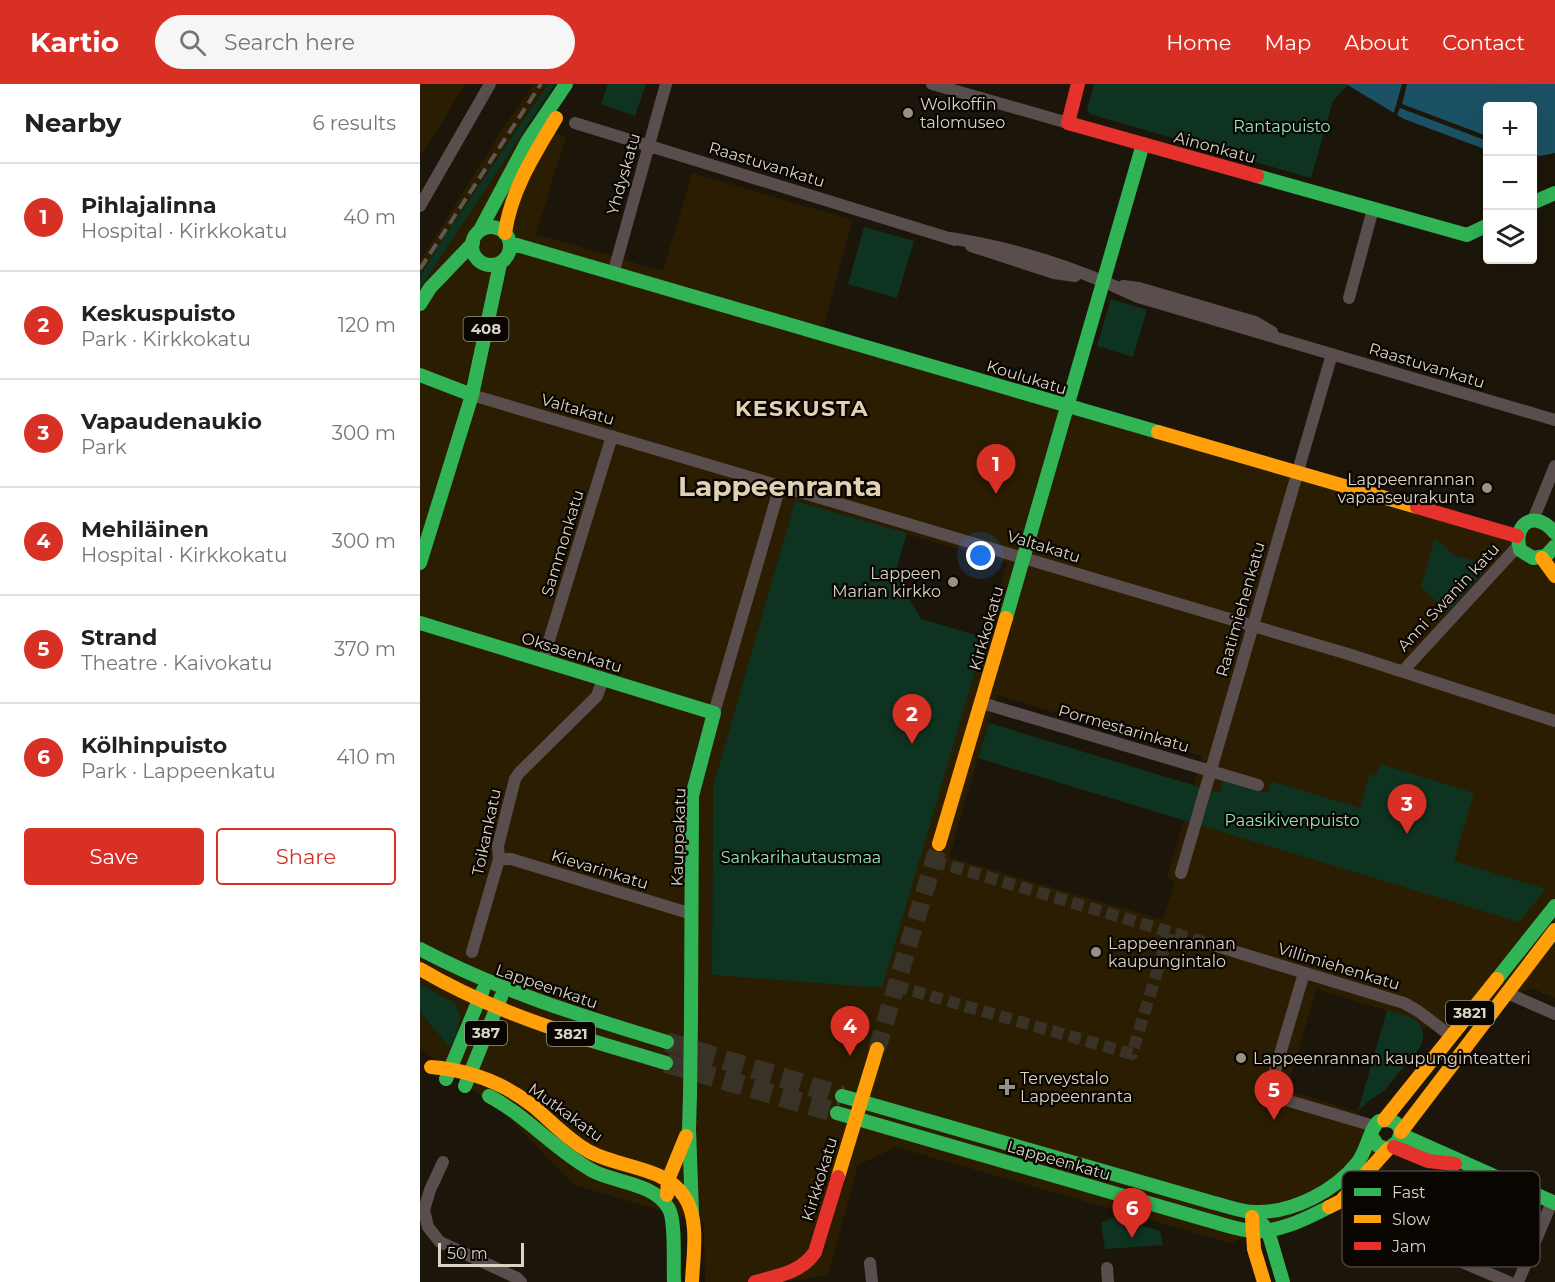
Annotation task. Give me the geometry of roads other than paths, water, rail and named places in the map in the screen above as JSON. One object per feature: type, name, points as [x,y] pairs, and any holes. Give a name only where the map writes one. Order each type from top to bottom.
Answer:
[{"type":"main road","points":[[420,304],[430,288],[476,237],[527,142],[566,84]]},
{"type":"main road","name":"408","points":[[420,564],[472,395],[505,249],[506,216],[516,192],[557,116],[579,84]]},
{"type":"main road","points":[[1068,123],[1078,84]]},
{"type":"main road","name":"Ainonkatu","points":[[1068,123],[1467,235],[1483,227]]},
{"type":"main road","name":"Kirkkokatu","points":[[939,844],[982,704],[1143,144]]},
{"type":"main road","points":[[1537,201],[1555,193]]},
{"type":"main road","points":[[495,228],[505,249],[488,264],[477,257],[476,237],[495,228]]},
{"type":"main road","name":"Koulukatu","points":[[505,249],[518,244],[527,249],[1297,472],[1518,541],[1528,557],[1542,558]]},
{"type":"main road","name":"Valtakatu","points":[[420,375],[472,395]]},
{"type":"main road","points":[[1518,541],[1524,524],[1533,520],[1547,523],[1555,533]]},
{"type":"main road","points":[[1555,546],[1550,554],[1542,558],[1555,576]]},
{"type":"main road","name":"Oksasenkatu","points":[[420,623],[714,713]]},
{"type":"main road","name":"Kauppakatu","points":[[692,1282],[689,1129],[692,796],[714,713]]},
{"type":"main road","name":"Lappeenkatu","points":[[1350,1171],[1366,1149],[1376,1128],[1555,906]]},
{"type":"main road","name":"Lappeenkatu","points":[[1368,1171],[1396,1141],[1555,930]]},
{"type":"main road","name":"Lappeenkatu","points":[[420,949],[503,990],[667,1042]]},
{"type":"main road","name":"3821","points":[[420,969],[478,1001],[496,1008],[666,1063]]},
{"type":"main road","name":"387","points":[[449,1074],[486,983]]},
{"type":"main road","name":"387","points":[[467,1080],[503,990]]},
{"type":"main road","name":"Kirkkokatu","points":[[755,1282],[801,1268],[810,1262],[877,1049]]},
{"type":"main road","name":"Mutkakatu","points":[[425,1064],[467,1080],[505,1103],[580,1163],[596,1172],[646,1191],[661,1200],[671,1212]]},
{"type":"main road","name":"Mutkakatu","points":[[467,1080],[488,1081],[523,1099],[577,1144],[593,1154],[652,1173],[671,1186]]},
{"type":"main road","name":"Lappeenkatu","points":[[842,1096],[1214,1203],[1253,1212],[1302,1203],[1336,1186],[1342,1180]]},
{"type":"main road","name":"Lappeenkatu","points":[[837,1113],[1252,1231],[1268,1231],[1304,1219],[1342,1200]]},
{"type":"main road","points":[[1396,1141],[1395,1123],[1376,1128],[1377,1146],[1396,1141],[1428,1161],[1470,1166],[1481,1171]]},
{"type":"main road","name":"Kauppakatu","points":[[671,1186],[689,1129]]},
{"type":"main road","name":"Mutkakatu","points":[[646,1191],[691,1179]]},
{"type":"main road","points":[[671,1186],[674,1282]]},
{"type":"main road","points":[[671,1186],[686,1197],[692,1212]]},
{"type":"main road","points":[[1540,1197],[1554,1203]]},
{"type":"main road","points":[[1253,1212],[1268,1231],[1283,1282]]},
{"type":"main road","points":[[1253,1212],[1254,1249],[1264,1282]]},
{"type":"street","points":[[420,206],[490,84]]},
{"type":"street","name":"Yhdyskatu","points":[[613,274],[666,84]]},
{"type":"street","name":"Ainonkatu","points":[[932,84],[1068,123]]},
{"type":"street","name":"Raastuvankatu","points":[[575,123],[950,238],[991,254],[1054,273],[1103,282],[1138,297],[1555,420]]},
{"type":"street","points":[[1349,298],[1373,209]]},
{"type":"street","name":"Raatimiehenkatu","points":[[1181,873],[1332,354]]},
{"type":"street","name":"Valtakatu","points":[[472,395],[1403,671],[1555,721]]},
{"type":"street","name":"Sammonkatu","points":[[543,660],[612,436]]},
{"type":"street","points":[[1533,520],[1555,466]]},
{"type":"street","name":"Kauppakatu","points":[[714,713],[780,486]]},
{"type":"street","name":"Anni Swanin katu","points":[[1403,671],[1518,541]]},
{"type":"street","name":"Toikankatu","points":[[472,952],[499,859],[498,846],[515,779],[597,696],[603,679]]},
{"type":"street","name":"Pormestarinkatu","points":[[982,704],[1258,785]]},
{"type":"street","name":"Kievarinkatu","points":[[499,859],[511,859],[692,914]]},
{"type":"street","name":"Villimiehenkatu","points":[[1210,944],[1404,1003],[1451,1036]]},
{"type":"street","points":[[1304,973],[1270,1088],[1279,1098],[1376,1128]]},
{"type":"street","points":[[1507,993],[1555,1014]]},
{"type":"street","points":[[442,1162],[424,1210],[428,1227],[440,1242],[517,1278],[521,1282]]},
{"type":"street","points":[[1540,1234],[1554,1203]]},
{"type":"street","points":[[870,1263],[872,1282]]},
{"type":"street","points":[[1474,1267],[1509,1282]]},
{"type":"street","points":[[1518,1282],[1525,1267]]},
{"type":"street","points":[[1107,1268],[1108,1282]]},
{"type":"water","points":[[1346,84],[1555,84],[1555,153],[1537,156],[1537,102],[1483,102],[1483,149],[1404,119]]},
{"type":"tunnel","points":[[877,1049],[939,844]]},
{"type":"tunnel","points":[[934,861],[1210,944]]},
{"type":"tunnel","points":[[896,986],[1132,1054],[1169,932]]},
{"type":"tunnel","points":[[667,1042],[842,1096]]},
{"type":"tunnel","points":[[666,1063],[837,1113]]},
{"type":"railway","points":[[420,269],[541,84]]},
{"type":"place","name":"Wolkoffin talomuseo","points":[[908,113]]},
{"type":"place","name":"Lappeenrannan vapaaseurakunta","points":[[1487,488]]},
{"type":"place","name":"Pihlajalinna","points":[[996,494]]},
{"type":"place","name":"Lappeen Marian kirkko","points":[[953,582]]},
{"type":"place","name":"Keskuspuisto","points":[[912,744]]},
{"type":"place","name":"Vapaudenaukio","points":[[1407,834]]},
{"type":"place","name":"Lappeenrannan kaupungintalo","points":[[1096,952]]},
{"type":"place","name":"Mehiläinen","points":[[850,1056]]},
{"type":"place","name":"Lappeenrannan kaupunginteatteri","points":[[1241,1058]]},
{"type":"place","name":"Terveystalo Lappeenranta","points":[[1007,1087]]},
{"type":"place","name":"Strand","points":[[1274,1120]]},
{"type":"place","name":"Kölhinpuisto","points":[[1132,1238]]},
{"type":"district","name":"KESKUSTA","points":[[802,408]]},
{"type":"district","name":"Lappeenranta","points":[[780,486]]},
{"type":"park label","name":"Rantapuisto","points":[[1282,126]]},
{"type":"park label","name":"Paasikivenpuisto","points":[[1292,820]]},
{"type":"park label","name":"Sankarihautausmaa","points":[[801,857]]}]
